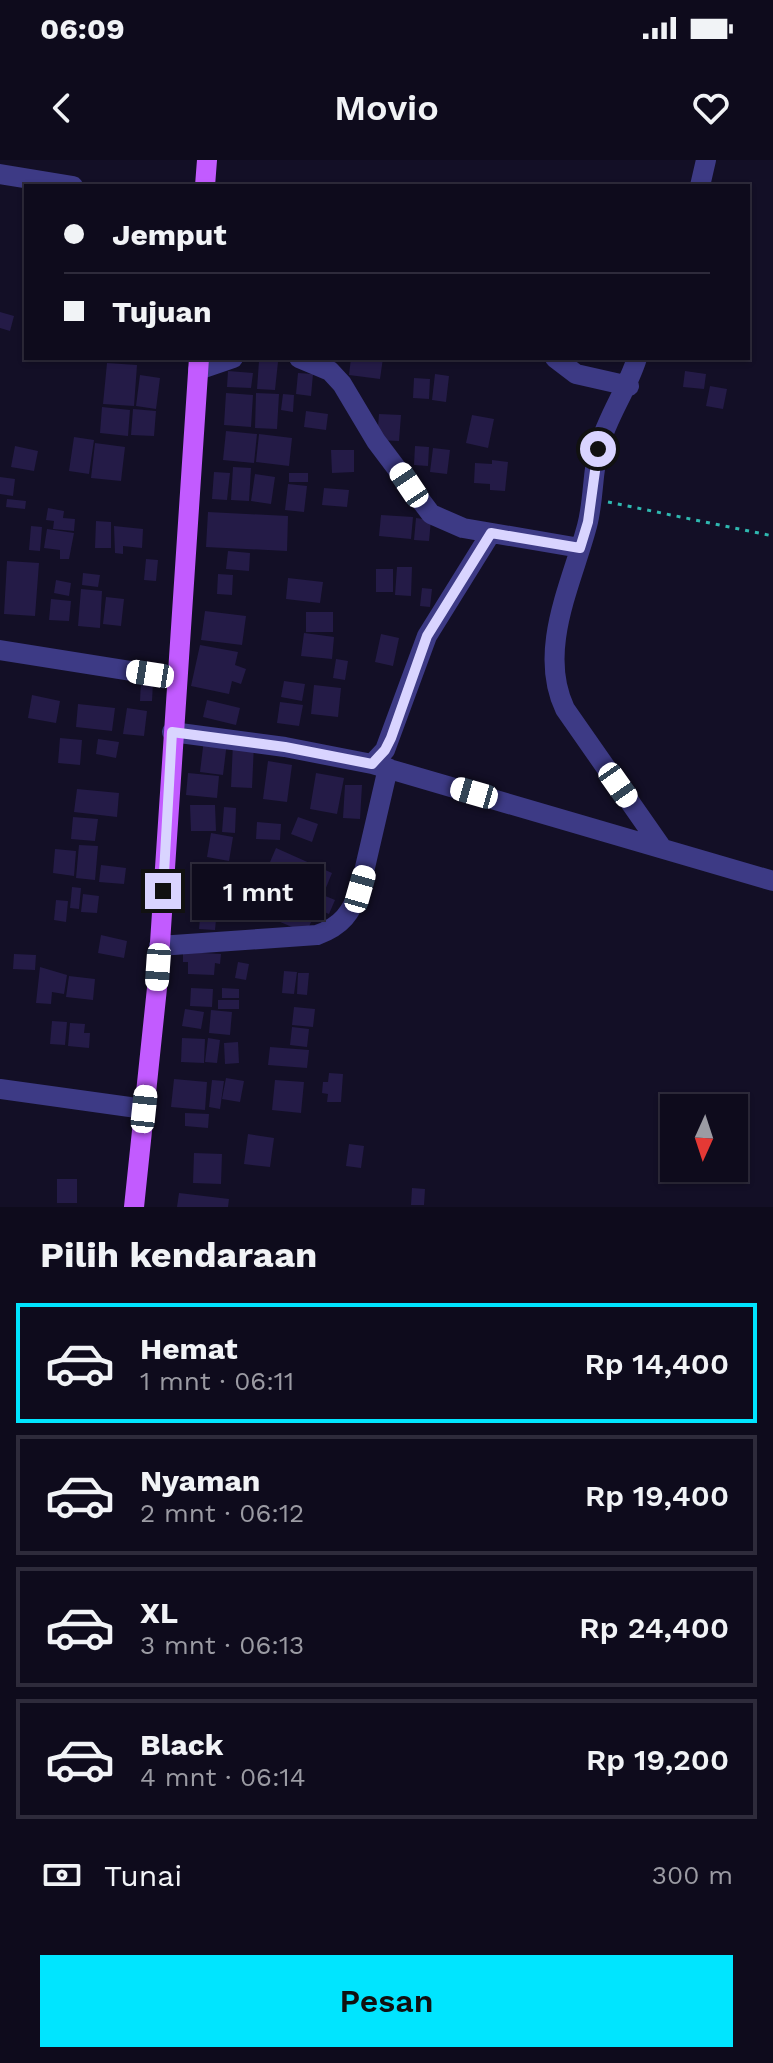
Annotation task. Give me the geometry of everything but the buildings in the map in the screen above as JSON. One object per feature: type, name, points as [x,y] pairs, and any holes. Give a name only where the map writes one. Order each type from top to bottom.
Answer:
[{"type":"main road","points":[[205,184],[207,160]]},
{"type":"main road","points":[[134,1207],[159,946],[175,678],[199,364]]},
{"type":"street","points":[[700,184],[706,160]]},
{"type":"street","points":[[0,174],[61,184]]},
{"type":"street","points":[[199,364],[222,360]]},
{"type":"street","points":[[304,360],[330,371],[342,384],[376,441],[431,514],[463,528],[580,548]]},
{"type":"street","points":[[557,360],[568,371],[629,386]]},
{"type":"street","points":[[636,360],[629,386],[614,408],[598,449],[580,548],[560,615],[557,692],[662,848]]},
{"type":"street","points":[[159,946],[317,935],[333,929],[353,908],[360,889],[385,750],[427,636],[491,533]]},
{"type":"street","points":[[0,650],[175,678]]},
{"type":"street","points":[[172,732],[285,747],[380,766],[773,881]]},
{"type":"street","points":[[0,1089],[144,1109]]},
{"type":"path","points":[[591,499],[773,536]]},
{"type":"route","points":[[163,891],[172,732],[285,747],[372,764],[391,738],[427,636],[491,533],[580,548],[588,522],[598,449]]}]
